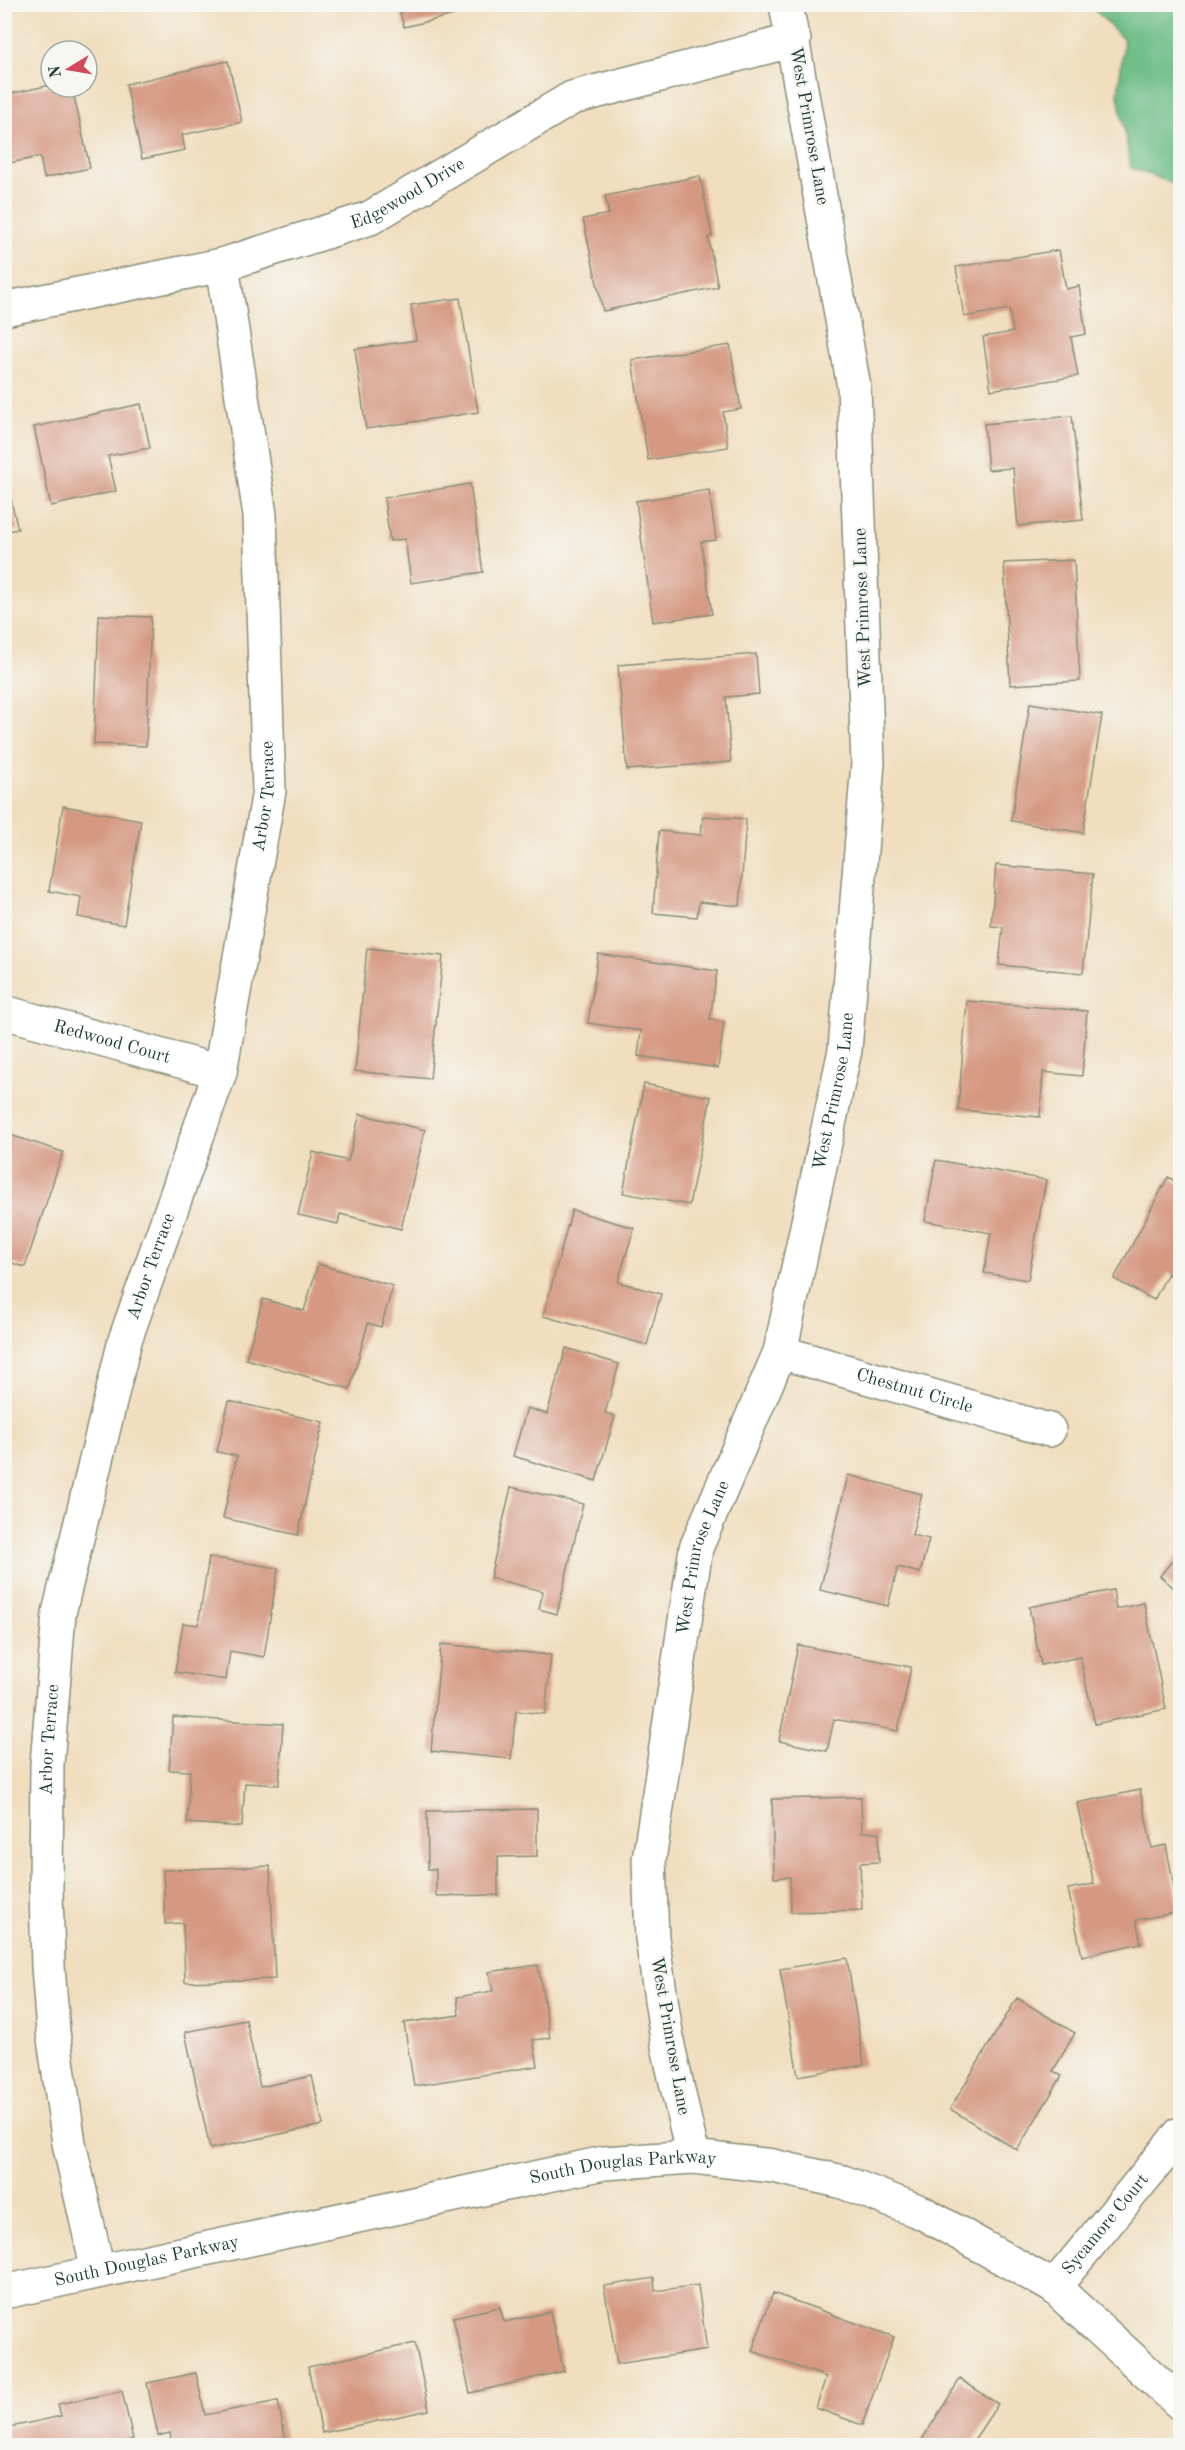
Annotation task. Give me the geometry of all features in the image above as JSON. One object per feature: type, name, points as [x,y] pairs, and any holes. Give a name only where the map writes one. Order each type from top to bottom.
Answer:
[{"type":"street","name":"West Primrose Lane","points":[[693,2157],[668,2046],[652,1938],[649,1860],[696,1548],[780,1352],[845,1050],[868,763],[854,387],[786,4]]},
{"type":"street","name":"Edgewood Drive","points":[[4,309],[222,265],[370,219],[572,98],[794,40]]},
{"type":"street","name":"Arbor Terrace","points":[[98,2271],[69,2143],[48,1966],[48,1765],[59,1613],[125,1340],[220,1071],[269,791],[260,515],[222,265]]},
{"type":"street","name":"Redwood Court","points":[[4,1012],[220,1071]]},
{"type":"street","name":"Chestnut Circle","points":[[780,1352],[1049,1430]]},
{"type":"street","name":"Sycamore Court","points":[[1054,2287],[1180,2134]]},
{"type":"street","name":"South Douglas Parkway","points":[[4,2292],[604,2163],[693,2157],[773,2166],[843,2182],[923,2213],[1054,2287],[1180,2403]]},
{"type":"green space","points":[[1090,5],[1180,5],[1180,186],[1131,168],[1118,94],[1124,40]]},
{"type":"building","points":[[398,4],[496,4],[496,5],[404,27]]},
{"type":"building","points":[[228,61],[242,122],[182,135],[185,150],[142,159],[126,84]]},
{"type":"building","points":[[39,88],[39,99],[75,99],[90,168],[44,178],[40,157],[4,164],[4,95]]},
{"type":"building","points":[[700,176],[712,236],[708,237],[718,287],[603,311],[583,219],[609,214],[605,196]]},
{"type":"building","points":[[1059,250],[1066,289],[1079,286],[1086,334],[1071,337],[1078,376],[991,390],[983,337],[1013,332],[1009,309],[964,317],[956,267]]},
{"type":"building","points":[[460,298],[478,412],[366,429],[355,349],[416,340],[411,305]]},
{"type":"building","points":[[730,345],[741,409],[723,412],[728,447],[648,460],[632,360]]},
{"type":"building","points":[[141,404],[150,448],[108,456],[116,491],[51,506],[34,427]]},
{"type":"building","points":[[1072,416],[1083,520],[1018,526],[1013,468],[988,470],[984,424]]},
{"type":"building","points":[[4,472],[18,529],[4,532]]},
{"type":"building","points":[[470,484],[483,572],[411,583],[405,539],[390,541],[384,498]]},
{"type":"building","points":[[709,490],[716,540],[701,542],[712,614],[653,622],[636,501]]},
{"type":"building","points":[[1074,560],[1080,681],[1010,685],[1004,563]]},
{"type":"building","points":[[99,615],[151,617],[146,746],[94,744]]},
{"type":"building","points":[[756,654],[759,694],[726,697],[731,762],[627,770],[618,665]]},
{"type":"building","points":[[1030,703],[1102,715],[1083,833],[1011,821]]},
{"type":"building","points":[[63,806],[141,820],[124,925],[78,917],[81,897],[49,891]]},
{"type":"building","points":[[703,816],[746,819],[740,906],[699,902],[697,917],[653,913],[659,831],[701,835]]},
{"type":"building","points":[[996,865],[1093,874],[1083,973],[999,965],[1003,927],[991,926]]},
{"type":"building","points":[[367,948],[443,956],[430,1079],[355,1071]]},
{"type":"building","points":[[598,954],[717,971],[710,1019],[724,1022],[718,1068],[638,1056],[641,1031],[588,1023]]},
{"type":"building","points":[[967,1001],[1087,1011],[1082,1076],[1043,1072],[1040,1117],[958,1110]]},
{"type":"building","points":[[644,1084],[711,1097],[689,1205],[623,1193]]},
{"type":"building","points":[[360,1114],[425,1130],[401,1229],[340,1214],[338,1224],[298,1215],[313,1152],[348,1161]]},
{"type":"building","points":[[4,1133],[63,1152],[25,1267],[4,1261]]},
{"type":"building","points":[[936,1160],[1046,1180],[1028,1280],[984,1273],[991,1233],[925,1221]]},
{"type":"building","points":[[1168,1177],[1180,1184],[1180,1280],[1168,1273],[1154,1300],[1114,1279]]},
{"type":"building","points":[[572,1210],[634,1228],[618,1282],[661,1294],[647,1345],[543,1316]]},
{"type":"building","points":[[318,1264],[393,1286],[381,1327],[368,1323],[350,1389],[246,1359],[263,1299],[304,1311]]},
{"type":"building","points":[[566,1348],[619,1364],[605,1413],[615,1416],[596,1481],[513,1456],[527,1408],[547,1414]]},
{"type":"building","points":[[229,1401],[323,1422],[298,1535],[223,1518],[237,1456],[217,1452]]},
{"type":"building","points":[[848,1475],[922,1494],[912,1535],[929,1539],[920,1573],[898,1567],[888,1606],[820,1590]]},
{"type":"building","points":[[511,1487],[583,1504],[557,1614],[539,1609],[543,1591],[490,1578]]},
{"type":"building","points":[[1180,1551],[1180,1593],[1160,1576]]},
{"type":"building","points":[[209,1557],[278,1568],[264,1657],[230,1651],[226,1680],[175,1672],[183,1623],[198,1625]]},
{"type":"building","points":[[1113,1590],[1116,1609],[1144,1603],[1166,1709],[1095,1724],[1080,1657],[1041,1665],[1029,1607]]},
{"type":"building","points":[[441,1644],[551,1655],[545,1714],[516,1711],[511,1759],[431,1751]]},
{"type":"building","points":[[798,1645],[911,1667],[898,1731],[834,1719],[827,1751],[779,1741]]},
{"type":"building","points":[[173,1717],[283,1724],[279,1785],[245,1783],[242,1827],[187,1823],[190,1771],[169,1770]]},
{"type":"building","points":[[1140,1790],[1152,1848],[1166,1845],[1179,1912],[1136,1920],[1141,1943],[1082,1956],[1068,1889],[1094,1884],[1077,1803]]},
{"type":"building","points":[[861,1797],[862,1832],[879,1832],[879,1862],[860,1863],[862,1910],[791,1912],[790,1877],[774,1878],[772,1799]]},
{"type":"building","points":[[537,1809],[537,1856],[498,1857],[498,1895],[436,1896],[436,1869],[428,1869],[427,1811]]},
{"type":"building","points":[[270,1866],[275,1979],[185,1982],[183,1923],[165,1924],[163,1870]]},
{"type":"building","points":[[847,1958],[864,2065],[798,2076],[780,1969]]},
{"type":"building","points":[[538,1965],[550,2038],[533,2040],[538,2066],[414,2086],[404,2023],[459,2015],[457,1997],[493,1991],[489,1972]]},
{"type":"building","points":[[1017,1998],[1075,2033],[1053,2071],[1062,2076],[1017,2150],[950,2109]]},
{"type":"building","points":[[246,2020],[260,2087],[312,2076],[323,2125],[210,2149],[185,2032]]},
{"type":"building","points":[[654,2278],[655,2291],[698,2285],[707,2350],[617,2364],[604,2286]]},
{"type":"building","points":[[773,2293],[894,2337],[862,2425],[816,2408],[826,2377],[752,2351]]},
{"type":"building","points":[[500,2307],[504,2322],[550,2312],[564,2371],[470,2393],[453,2317]]},
{"type":"building","points":[[415,2343],[429,2410],[322,2433],[308,2367]]},
{"type":"building","points":[[196,2373],[205,2415],[278,2401],[287,2446],[172,2446],[170,2433],[158,2436],[147,2383]]},
{"type":"building","points":[[960,2379],[998,2404],[974,2440],[983,2446],[918,2446]]},
{"type":"building","points":[[122,2391],[133,2439],[112,2446],[9,2446],[6,2428],[61,2416],[58,2404]]}]
